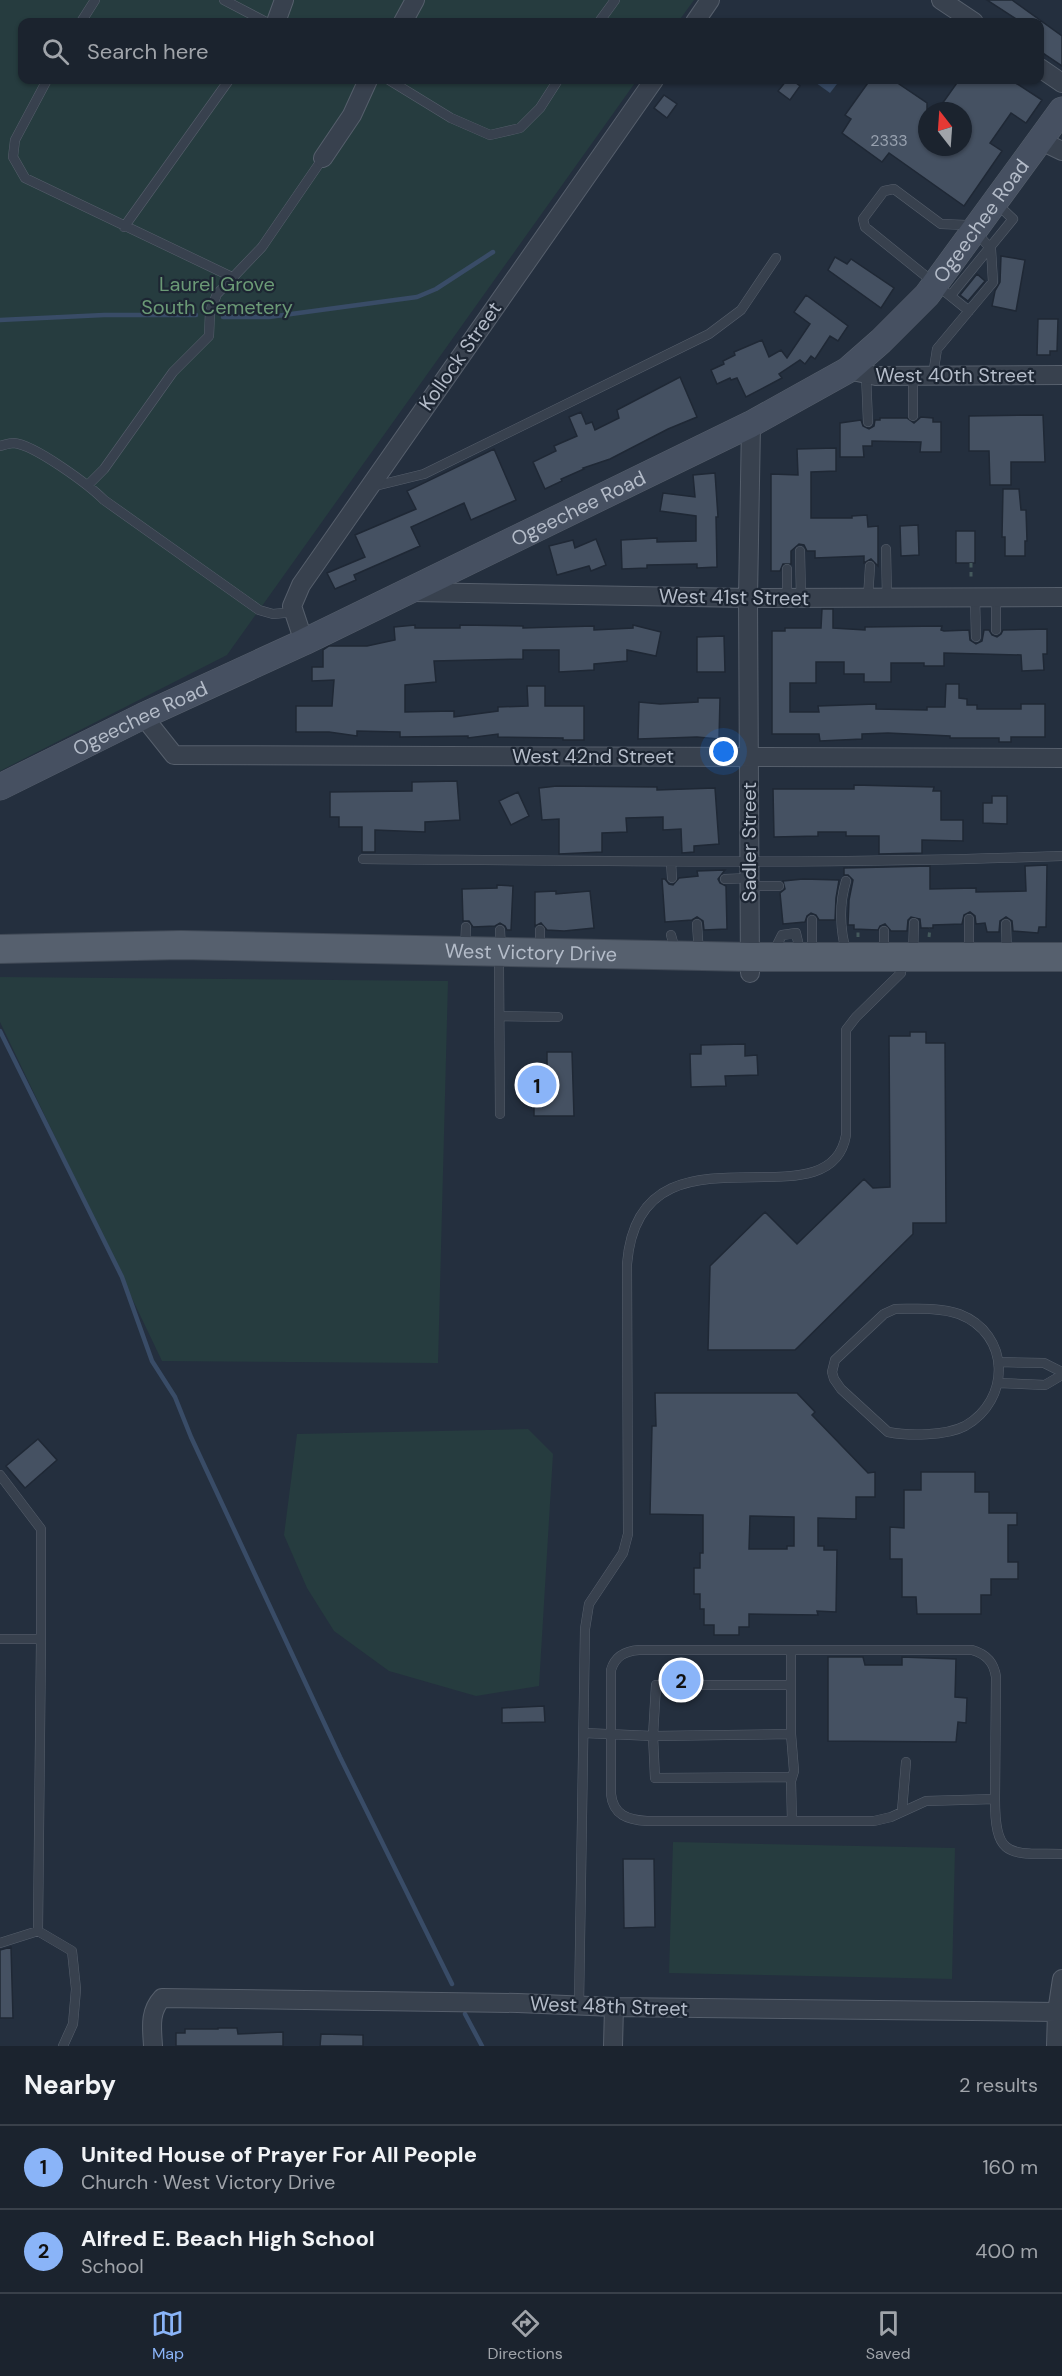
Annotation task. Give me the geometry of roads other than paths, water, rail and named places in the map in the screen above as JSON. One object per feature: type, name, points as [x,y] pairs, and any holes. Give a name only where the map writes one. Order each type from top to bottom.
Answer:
[{"type":"main road","name":"West Victory Drive","points":[[0,950],[466,939],[500,950],[540,941],[602,948],[682,949],[750,965],[797,957],[896,954],[1062,957]]},
{"type":"main road","name":"West Victory Drive","points":[[0,965],[500,950],[750,965],[896,954],[1062,973]]},
{"type":"street","points":[[277,18],[284,0]]},
{"type":"street","points":[[405,18],[415,0]]},
{"type":"street","points":[[697,18],[710,0]]},
{"type":"street","points":[[941,0],[968,18]]},
{"type":"street","points":[[1044,71],[1062,83]]},
{"type":"street","points":[[323,158],[352,115],[362,84]]},
{"type":"street","name":"Kollock Street","points":[[294,612],[292,606],[301,585],[651,84]]},
{"type":"street","name":"Ogeechee Road","points":[[0,787],[857,372],[881,341],[927,295],[943,288],[982,239],[994,201],[1062,110]]},
{"type":"street","points":[[1039,140],[1062,151]]},
{"type":"street","points":[[1062,365],[1062,381]]},
{"type":"street","name":"West 40th Street","points":[[857,372],[876,376],[1062,375]]},
{"type":"street","name":"Sadler Street","points":[[750,965],[748,598],[751,424]]},
{"type":"street","name":"West 41st Street","points":[[406,591],[748,598],[1062,597]]},
{"type":"street","points":[[294,612],[303,642]]},
{"type":"street","name":"West 42nd Street","points":[[143,716],[174,755],[1062,758]]},
{"type":"street","points":[[1056,2046],[1057,2012],[1062,1979]]},
{"type":"street","name":"West 48th Street","points":[[153,2046],[152,2017],[155,2005],[162,1998],[518,2003],[614,2007],[1057,2012]]},
{"type":"street","points":[[613,2046],[614,2007]]},
{"type":"lane","points":[[84,18],[95,0]]},
{"type":"lane","points":[[224,0],[258,18]]},
{"type":"lane","points":[[602,18],[615,0]]},
{"type":"lane","points":[[45,84],[15,140],[13,157],[25,177],[124,227],[232,277]]},
{"type":"lane","points":[[124,227],[226,84]]},
{"type":"lane","points":[[396,84],[452,118],[490,135],[520,128],[540,108],[555,84]]},
{"type":"lane","points":[[88,485],[104,469],[173,372],[209,336],[210,312],[217,294],[262,247],[323,158]]},
{"type":"lane","points":[[933,375],[937,349],[993,282],[982,239],[961,224],[941,225],[894,189],[884,191],[863,219],[865,227],[969,310]]},
{"type":"lane","points":[[368,487],[424,474],[709,334],[741,310],[777,258]]},
{"type":"lane","points":[[857,372],[868,422]]},
{"type":"lane","points":[[913,375],[913,416]]},
{"type":"lane","points":[[0,446],[14,443],[30,448],[88,485],[104,500],[259,610],[273,614],[294,612]]},
{"type":"lane","points":[[886,549],[887,598]]},
{"type":"lane","points":[[794,598],[800,551]]},
{"type":"lane","points":[[868,598],[870,566]]},
{"type":"lane","points":[[787,569],[794,598]]},
{"type":"lane","points":[[975,597],[976,637]]},
{"type":"lane","points":[[996,597],[996,630]]},
{"type":"lane","points":[[726,879],[920,862],[1062,856]]},
{"type":"lane","points":[[363,859],[671,862],[750,876],[779,886]]},
{"type":"lane","points":[[671,862],[672,878]]},
{"type":"lane","points":[[846,880],[843,891],[842,936],[848,957]]},
{"type":"lane","points":[[969,919],[969,957]]},
{"type":"lane","points":[[797,957],[812,920]]},
{"type":"lane","points":[[579,2006],[587,1615],[595,1593],[623,1553],[628,1534],[627,1264],[629,1246],[635,1227],[654,1199],[672,1186],[683,1182],[804,1174],[824,1166],[837,1156],[842,1150],[846,1135],[846,1030],[914,923]]},
{"type":"lane","points":[[682,949],[697,924]]},
{"type":"lane","points":[[1006,924],[1007,957]]},
{"type":"lane","points":[[500,950],[500,1114]]},
{"type":"lane","points":[[500,1016],[558,1017]]},
{"type":"lane","points":[[896,1309],[931,1309],[962,1315],[986,1334],[996,1351],[998,1383],[994,1397],[984,1411],[963,1427],[938,1434],[895,1433],[882,1428],[841,1389],[832,1372],[835,1360],[884,1314],[896,1309]]},
{"type":"lane","points":[[998,1362],[1044,1363],[1062,1374],[1045,1384],[998,1383]]},
{"type":"lane","points":[[0,1475],[41,1529],[38,1931]]},
{"type":"lane","points":[[0,1639],[41,1639]]},
{"type":"lane","points":[[995,1799],[926,1801],[891,1817],[874,1821],[647,1821],[626,1818],[614,1807],[612,1800],[611,1670],[618,1657],[624,1652],[639,1650],[972,1650],[987,1657],[995,1668],[995,1799],[996,1829],[999,1838],[1008,1849],[1016,1853],[1062,1854]]},
{"type":"lane","points":[[791,1650],[791,1734],[794,1771],[792,1821]]},
{"type":"lane","points":[[791,1685],[656,1685],[653,1736],[655,1778],[792,1777]]},
{"type":"lane","points":[[584,1732],[653,1736],[791,1734]]},
{"type":"lane","points":[[902,1811],[906,1762]]},
{"type":"lane","points":[[0,1943],[38,1931],[72,1951],[76,1989],[73,2024],[63,2046]]},
{"type":"water","points":[[818,84],[837,84],[830,93]]},
{"type":"waterway","points":[[223,317],[269,317],[417,297],[436,289],[493,252]]},
{"type":"waterway","points":[[0,320],[104,315],[196,315]]},
{"type":"waterway","points":[[0,1031],[122,1277],[152,1361],[175,1397],[191,1437],[340,1757],[452,1984]]},
{"type":"waterway","points":[[465,2014],[482,2046]]},
{"type":"place","name":"United House of Prayer For All People","points":[[537,1085]]},
{"type":"place","name":"Alfred E. Beach High School","points":[[681,1680]]},
{"type":"park label","name":"Laurel Grove South Cemetery","points":[[217,296]]}]
